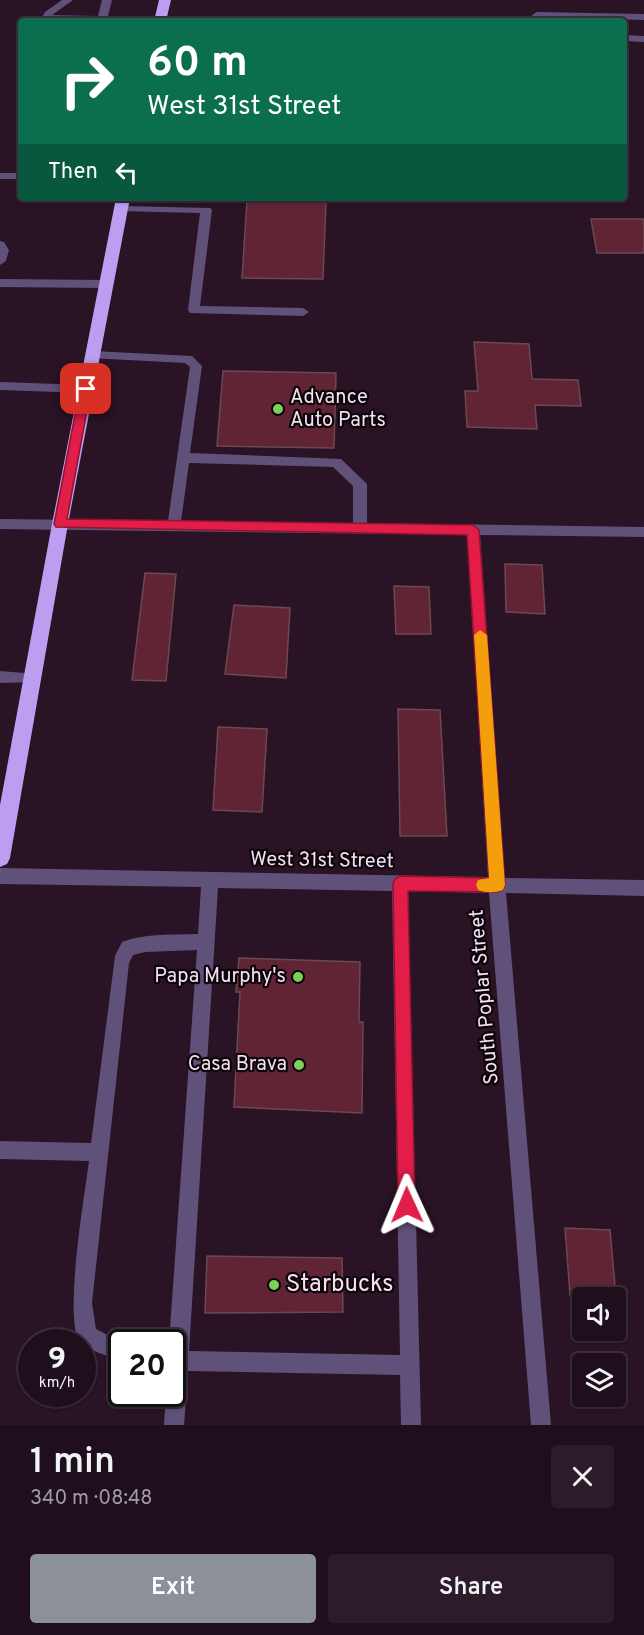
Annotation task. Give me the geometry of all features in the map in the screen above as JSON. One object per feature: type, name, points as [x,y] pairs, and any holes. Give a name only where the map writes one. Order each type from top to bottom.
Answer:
[{"type":"highway","points":[[161,18],[165,0]]},
{"type":"highway","points":[[0,858],[60,524],[122,203]]},
{"type":"street","points":[[46,18],[48,14],[68,0]]},
{"type":"street","points":[[98,18],[107,0]]},
{"type":"street","points":[[537,15],[644,17]]},
{"type":"street","points":[[627,38],[644,39]]},
{"type":"street","points":[[0,176],[18,176]]},
{"type":"street","points":[[122,203],[206,210],[194,310],[303,312]]},
{"type":"street","points":[[0,245],[3,250],[0,261]]},
{"type":"street","points":[[0,283],[106,284]]},
{"type":"street","points":[[93,355],[188,359],[196,366],[174,526]]},
{"type":"street","points":[[0,386],[86,389]]},
{"type":"street","points":[[183,458],[336,462],[360,484],[360,528]]},
{"type":"street","points":[[0,524],[644,532]]},
{"type":"street","name":"South Poplar Street","points":[[473,530],[497,885],[541,1425]]},
{"type":"street","points":[[0,677],[32,678]]},
{"type":"street","name":"West 31st Street","points":[[0,876],[644,888]]},
{"type":"street","points":[[177,1329],[210,880]]},
{"type":"street","points":[[400,884],[411,1425]]},
{"type":"street","points":[[108,1346],[87,1335],[82,1303],[121,962],[128,948],[145,944],[206,942]]},
{"type":"street","points":[[0,1150],[99,1152]]},
{"type":"street","points":[[186,1361],[410,1365]]},
{"type":"street","points":[[174,1407],[174,1425]]},
{"type":"building","points":[[247,201],[326,202],[323,279],[242,278]]},
{"type":"building","points":[[591,219],[644,219],[644,253],[597,253]]},
{"type":"building","points":[[474,342],[529,344],[532,379],[578,380],[581,406],[535,405],[537,429],[467,427],[465,391],[478,391]]},
{"type":"building","name":"Advance Auto Parts","points":[[223,371],[336,373],[334,448],[217,446]]},
{"type":"building","points":[[505,564],[542,565],[545,614],[506,612]]},
{"type":"building","points":[[145,573],[176,574],[166,681],[132,680]]},
{"type":"building","points":[[394,586],[429,587],[431,634],[396,634]]},
{"type":"building","points":[[234,605],[290,608],[286,678],[225,674]]},
{"type":"building","points":[[398,709],[440,710],[447,836],[400,836]]},
{"type":"building","points":[[218,727],[267,729],[262,812],[213,810]]},
{"type":"building","name":"Casa Brava","points":[[239,958],[360,962],[359,1022],[363,1022],[362,1113],[234,1107],[240,992],[236,992]]},
{"type":"building","points":[[565,1228],[610,1230],[615,1287],[572,1287],[572,1295],[570,1295]]},
{"type":"building","name":"Starbucks","points":[[207,1256],[342,1258],[343,1312],[205,1313]]},
{"type":"slow traffic","points":[[480,635],[497,885],[483,885]]},
{"type":"place","name":"Advance Auto Parts","points":[[278,409]]},
{"type":"place","name":"Papa Murphy's","points":[[298,977]]},
{"type":"place","name":"Casa Brava","points":[[299,1065]]},
{"type":"place","name":"Starbucks","points":[[274,1285]]},
{"type":"route","points":[[86,389],[60,524],[473,530],[497,885],[400,884],[407,1205]]}]
